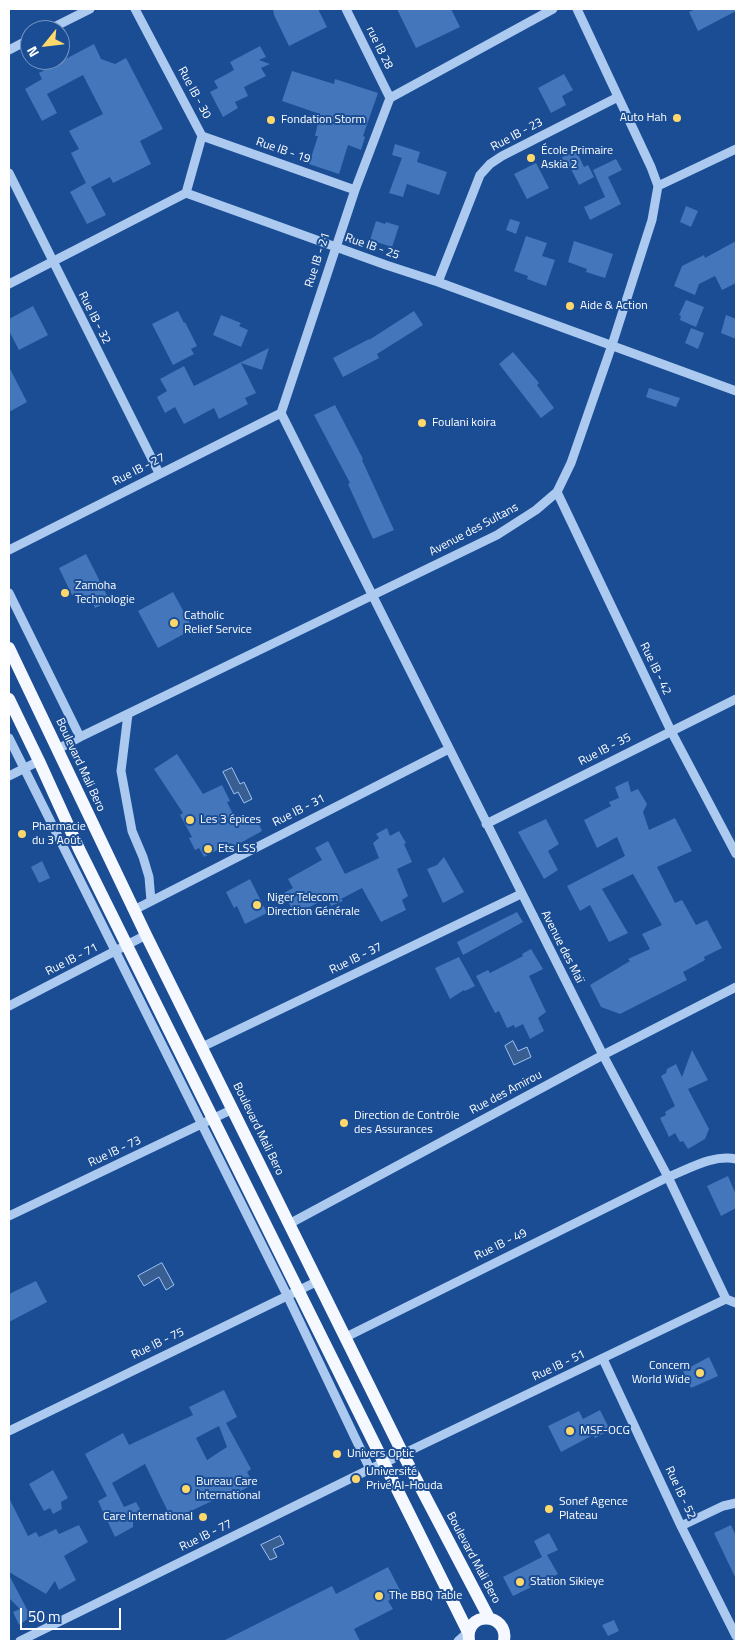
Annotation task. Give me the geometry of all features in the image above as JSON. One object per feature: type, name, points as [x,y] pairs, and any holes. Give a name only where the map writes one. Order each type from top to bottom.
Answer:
[{"type":"main road","name":"Boulevard Mali Bero","points":[[9,648],[146,935],[403,1454],[489,1618],[504,1630],[504,1641]]},
{"type":"main road","points":[[9,699],[79,849],[121,948],[293,1292],[384,1463],[469,1637]]},
{"type":"main road","points":[[469,1637],[476,1621],[489,1618]]},
{"type":"street","points":[[68,20],[90,9]]},
{"type":"street","name":"Rue IB - 30","points":[[135,9],[202,136],[186,193]]},
{"type":"street","name":"rue IB 28","points":[[346,9],[390,98]]},
{"type":"street","points":[[390,98],[553,9]]},
{"type":"street","points":[[577,9],[651,167],[658,186],[736,149]]},
{"type":"street","name":"Rue IB - 21","points":[[281,412],[355,190],[390,98]]},
{"type":"street","name":"Rue IB - 23","points":[[438,282],[480,175],[490,164],[502,156],[618,98]]},
{"type":"street","name":"Rue IB - 19","points":[[202,136],[355,190]]},
{"type":"street","name":"Rue IB - 32","points":[[9,173],[159,473]]},
{"type":"street","name":"Avenue des Sultans","points":[[58,749],[497,535],[536,510],[557,492],[570,463],[612,345],[652,220],[658,186]]},
{"type":"street","points":[[9,284],[186,193]]},
{"type":"street","name":"Rue IB - 25","points":[[186,193],[336,248],[438,282],[736,391]]},
{"type":"street","points":[[281,412],[373,596]]},
{"type":"street","name":"Rue IB - 27","points":[[9,550],[281,412]]},
{"type":"street","name":"Rue IB - 42","points":[[557,492],[671,731],[736,854]]},
{"type":"street","name":"Boulevard Mali Bero","points":[[9,593],[80,737]]},
{"type":"street","name":"Avenue des Maï","points":[[373,596],[521,894],[668,1177],[726,1299]]},
{"type":"street","name":"Rue IB - 35","points":[[486,824],[736,699]]},
{"type":"street","points":[[128,714],[121,771],[132,831],[143,856],[148,877],[150,901]]},
{"type":"street","points":[[9,738],[121,948]]},
{"type":"street","name":"Rue IB - 31","points":[[134,910],[449,749]]},
{"type":"street","points":[[9,776],[39,761]]},
{"type":"street","name":"Rue IB - 37","points":[[202,1047],[521,894]]},
{"type":"street","name":"Rue IB - 71","points":[[9,1006],[146,935]]},
{"type":"street","name":"Rue des Amirou","points":[[290,1224],[603,1055],[736,987]]},
{"type":"street","name":"Rue IB - 73","points":[[9,1216],[232,1109]]},
{"type":"street","name":"Rue IB - 49","points":[[346,1337],[668,1177],[714,1159],[727,1157],[736,1159]]},
{"type":"street","name":"Rue IB - 75","points":[[9,1431],[318,1281]]},
{"type":"street","points":[[293,1292],[370,1469]]},
{"type":"street","points":[[726,1299],[736,1303]]},
{"type":"street","name":"Rue IB - 51","points":[[403,1454],[726,1299]]},
{"type":"street","name":"Rue IB - 52","points":[[603,1359],[681,1526],[736,1636]]},
{"type":"street","name":"Rue IB - 77","points":[[20,1641],[403,1454]]},
{"type":"street","points":[[681,1526],[723,1506],[736,1502]]},
{"type":"street","points":[[458,1641],[469,1637]]},
{"type":"water","points":[[232,768],[240,784],[244,782],[252,799],[244,803],[238,792],[234,794],[223,772]]},
{"type":"water","points":[[513,1041],[518,1051],[527,1047],[531,1057],[514,1065],[505,1046]]},
{"type":"water","points":[[162,1263],[174,1285],[166,1290],[159,1277],[144,1286],[138,1276]]},
{"type":"water","points":[[280,1536],[284,1544],[273,1549],[277,1557],[270,1560],[261,1545]]},
{"type":"building","points":[[273,9],[318,9],[327,27],[289,46]]},
{"type":"building","points":[[397,9],[451,9],[460,27],[416,48]]},
{"type":"building","points":[[695,9],[736,9],[736,11],[698,31],[689,12]]},
{"type":"building","points":[[94,44],[101,59],[115,64],[126,58],[163,129],[140,141],[151,164],[113,183],[110,177],[91,187],[106,215],[87,224],[70,192],[86,183],[71,153],[79,149],[69,131],[103,114],[83,75],[47,94],[57,113],[42,121],[25,89],[42,79],[39,73],[45,70],[70,70],[70,57]]},
{"type":"building","points":[[260,46],[266,57],[259,60],[270,64],[261,68],[266,76],[244,87],[248,96],[235,102],[238,108],[223,117],[210,92],[218,88],[214,81],[234,70],[230,62]]},
{"type":"building","points":[[292,71],[334,84],[335,79],[378,93],[363,136],[365,137],[361,150],[348,145],[339,174],[309,164],[318,136],[315,136],[320,114],[282,101]]},
{"type":"building","points":[[564,74],[573,90],[562,96],[566,105],[551,113],[538,88]]},
{"type":"building","points":[[395,144],[420,152],[417,162],[447,172],[439,195],[407,184],[403,197],[389,193],[402,158],[392,155]]},
{"type":"building","points":[[576,150],[584,167],[588,165],[594,177],[579,185],[570,167],[567,169],[561,158]]},
{"type":"building","points":[[616,159],[622,170],[608,177],[621,204],[590,220],[584,207],[605,197],[593,170]]},
{"type":"building","points":[[536,163],[549,188],[527,199],[514,174]]},
{"type":"building","points":[[686,206],[698,211],[691,227],[680,222]]},
{"type":"building","points":[[510,219],[520,222],[516,234],[506,230]]},
{"type":"building","points":[[376,221],[399,226],[392,247],[370,240]]},
{"type":"building","points":[[526,236],[547,243],[542,256],[555,260],[546,286],[527,279],[528,276],[514,271]]},
{"type":"building","points":[[574,241],[613,254],[605,278],[586,272],[587,269],[568,262]]},
{"type":"building","points":[[736,241],[736,283],[722,290],[715,276],[699,284],[695,295],[674,286],[682,266],[704,255],[705,258]]},
{"type":"building","points":[[686,300],[704,307],[696,327],[680,320],[681,316],[679,315]]},
{"type":"building","points":[[33,306],[48,335],[19,350],[9,331],[9,319]]},
{"type":"building","points":[[178,311],[197,346],[191,349],[194,354],[173,365],[152,324]]},
{"type":"building","points":[[414,311],[423,325],[377,354],[379,358],[343,377],[333,358],[369,340]]},
{"type":"building","points":[[221,315],[241,323],[239,326],[248,330],[241,347],[213,335]]},
{"type":"building","points":[[726,315],[736,319],[736,339],[721,333]]},
{"type":"building","points":[[691,328],[704,333],[698,349],[685,343]]},
{"type":"building","points":[[269,348],[262,370],[241,363],[256,393],[245,398],[248,404],[219,419],[214,408],[184,424],[175,407],[165,413],[157,397],[167,391],[160,379],[184,366],[194,386]]},
{"type":"building","points":[[513,352],[539,383],[537,385],[554,408],[541,418],[499,364]]},
{"type":"building","points":[[9,367],[27,402],[9,412]]},
{"type":"building","points":[[649,388],[680,398],[676,407],[646,397]]},
{"type":"building","points":[[335,405],[363,459],[394,530],[373,539],[348,484],[350,483],[314,415]]},
{"type":"building","points":[[86,554],[110,601],[95,608],[90,597],[81,601],[76,593],[72,595],[59,568]]},
{"type":"building","points":[[173,592],[193,629],[158,648],[138,611]]},
{"type":"building","points":[[177,754],[203,794],[222,785],[230,801],[227,802],[238,824],[255,816],[262,831],[233,847],[231,843],[204,857],[199,848],[195,850],[189,838],[192,837],[180,815],[183,813],[154,769]]},
{"type":"building","points":[[628,781],[631,792],[638,789],[647,804],[643,812],[649,830],[675,818],[692,851],[657,867],[675,903],[682,900],[696,925],[707,920],[722,948],[704,957],[705,960],[683,972],[687,980],[620,1014],[601,1007],[590,985],[630,961],[628,959],[650,949],[642,934],[662,925],[633,874],[602,889],[628,933],[609,942],[590,905],[580,911],[567,886],[625,856],[617,837],[597,848],[584,820],[611,806],[609,802],[619,798],[615,787]]},
{"type":"building","points":[[546,819],[559,844],[548,851],[558,870],[544,879],[518,832]]},
{"type":"building","points":[[387,828],[390,836],[399,831],[406,843],[404,844],[412,862],[397,869],[408,896],[402,900],[406,910],[381,922],[362,888],[341,899],[343,901],[331,906],[328,897],[295,915],[284,893],[293,888],[288,879],[322,860],[315,848],[328,841],[345,874],[379,858],[373,843],[379,838],[376,834]]},
{"type":"building","points":[[444,857],[464,892],[443,903],[427,869],[437,865]]},
{"type":"building","points":[[42,861],[50,878],[39,883],[31,867]]},
{"type":"building","points":[[250,879],[267,913],[245,924],[237,906],[234,908],[226,892]]},
{"type":"building","points":[[517,912],[523,922],[463,955],[457,942]]},
{"type":"building","points":[[531,949],[543,969],[529,976],[546,1012],[538,1018],[544,1031],[530,1039],[523,1024],[515,1028],[514,1025],[507,1028],[499,1011],[495,1013],[476,976],[488,970],[490,973],[523,956],[522,954]]},
{"type":"building","points":[[459,957],[475,986],[464,990],[450,999],[435,968]]},
{"type":"building","points":[[692,1050],[708,1080],[688,1089],[709,1129],[705,1139],[688,1149],[683,1141],[680,1142],[675,1133],[669,1137],[660,1118],[666,1115],[665,1112],[675,1106],[661,1076],[666,1073],[667,1069],[676,1064],[682,1077]]},
{"type":"building","points":[[728,1176],[736,1195],[736,1208],[721,1216],[707,1186]]},
{"type":"building","points":[[36,1281],[47,1302],[9,1322],[9,1294]]},
{"type":"building","name":"Concern World Wide","points":[[709,1357],[718,1376],[691,1388],[683,1371]]},
{"type":"building","points":[[224,1390],[237,1417],[226,1423],[251,1469],[247,1472],[254,1484],[237,1493],[235,1490],[172,1520],[145,1464],[112,1483],[124,1507],[136,1502],[140,1509],[139,1515],[133,1518],[133,1527],[115,1537],[98,1501],[107,1496],[85,1454],[123,1433],[129,1445],[193,1415],[189,1407]],"holes":[[[219,1426],[227,1447],[207,1460],[196,1438]]]},
{"type":"building","name":"MSF-OCG","points":[[600,1410],[610,1430],[595,1438],[593,1435],[561,1452],[548,1426],[579,1411],[583,1419]]},
{"type":"building","points":[[53,1470],[68,1498],[61,1502],[62,1509],[53,1514],[50,1508],[44,1511],[29,1484]]},
{"type":"building","points":[[9,1498],[28,1536],[36,1532],[39,1537],[56,1529],[59,1534],[79,1525],[88,1542],[64,1556],[76,1580],[59,1590],[55,1581],[46,1594],[9,1572]]},
{"type":"building","points":[[731,1525],[736,1536],[736,1579],[714,1533]]},
{"type":"building","points":[[549,1533],[558,1550],[547,1555],[558,1574],[513,1596],[503,1577],[542,1557],[534,1541]]},
{"type":"building","points":[[388,1567],[402,1594],[388,1601],[393,1609],[354,1629],[360,1641],[223,1641],[332,1586],[336,1594]]},
{"type":"building","points":[[9,1575],[30,1615],[29,1618],[19,1625],[13,1612],[20,1609],[9,1598]]},
{"type":"building","points":[[614,1620],[619,1631],[608,1636],[602,1625]]},
{"type":"place","name":"Auto Hah","points":[[677,118]]},
{"type":"place","name":"Fondation Storm","points":[[271,120]]},
{"type":"place","name":"École Primaire Askia 2","points":[[531,158]]},
{"type":"place","name":"Aide & Action","points":[[570,306]]},
{"type":"place","name":"Foulani koira","points":[[422,423]]},
{"type":"place","name":"Zamoha Technologie","points":[[65,593]]},
{"type":"place","name":"Catholic Relief Service","points":[[174,623]]},
{"type":"place","name":"Les 3 épices","points":[[190,820]]},
{"type":"place","name":"Pharmacie du 3 Août","points":[[22,834]]},
{"type":"place","name":"Ets LSS","points":[[208,849]]},
{"type":"place","name":"Niger Telecom Direction Générale","points":[[257,905]]},
{"type":"place","name":"Direction de Contrôle des Assurances","points":[[344,1123]]},
{"type":"place","name":"Concern World Wide","points":[[700,1373]]},
{"type":"place","name":"MSF-OCG","points":[[570,1431]]},
{"type":"place","name":"Univers Optic","points":[[337,1454]]},
{"type":"place","name":"Université Privé Al-Houda","points":[[356,1479]]},
{"type":"place","name":"Bureau Care International","points":[[186,1489]]},
{"type":"place","name":"Sonef Agence Plateau","points":[[549,1509]]},
{"type":"place","name":"Care International","points":[[203,1517]]},
{"type":"place","name":"Station Sikieye","points":[[520,1582]]},
{"type":"place","name":"The BBQ Table","points":[[379,1596]]}]
